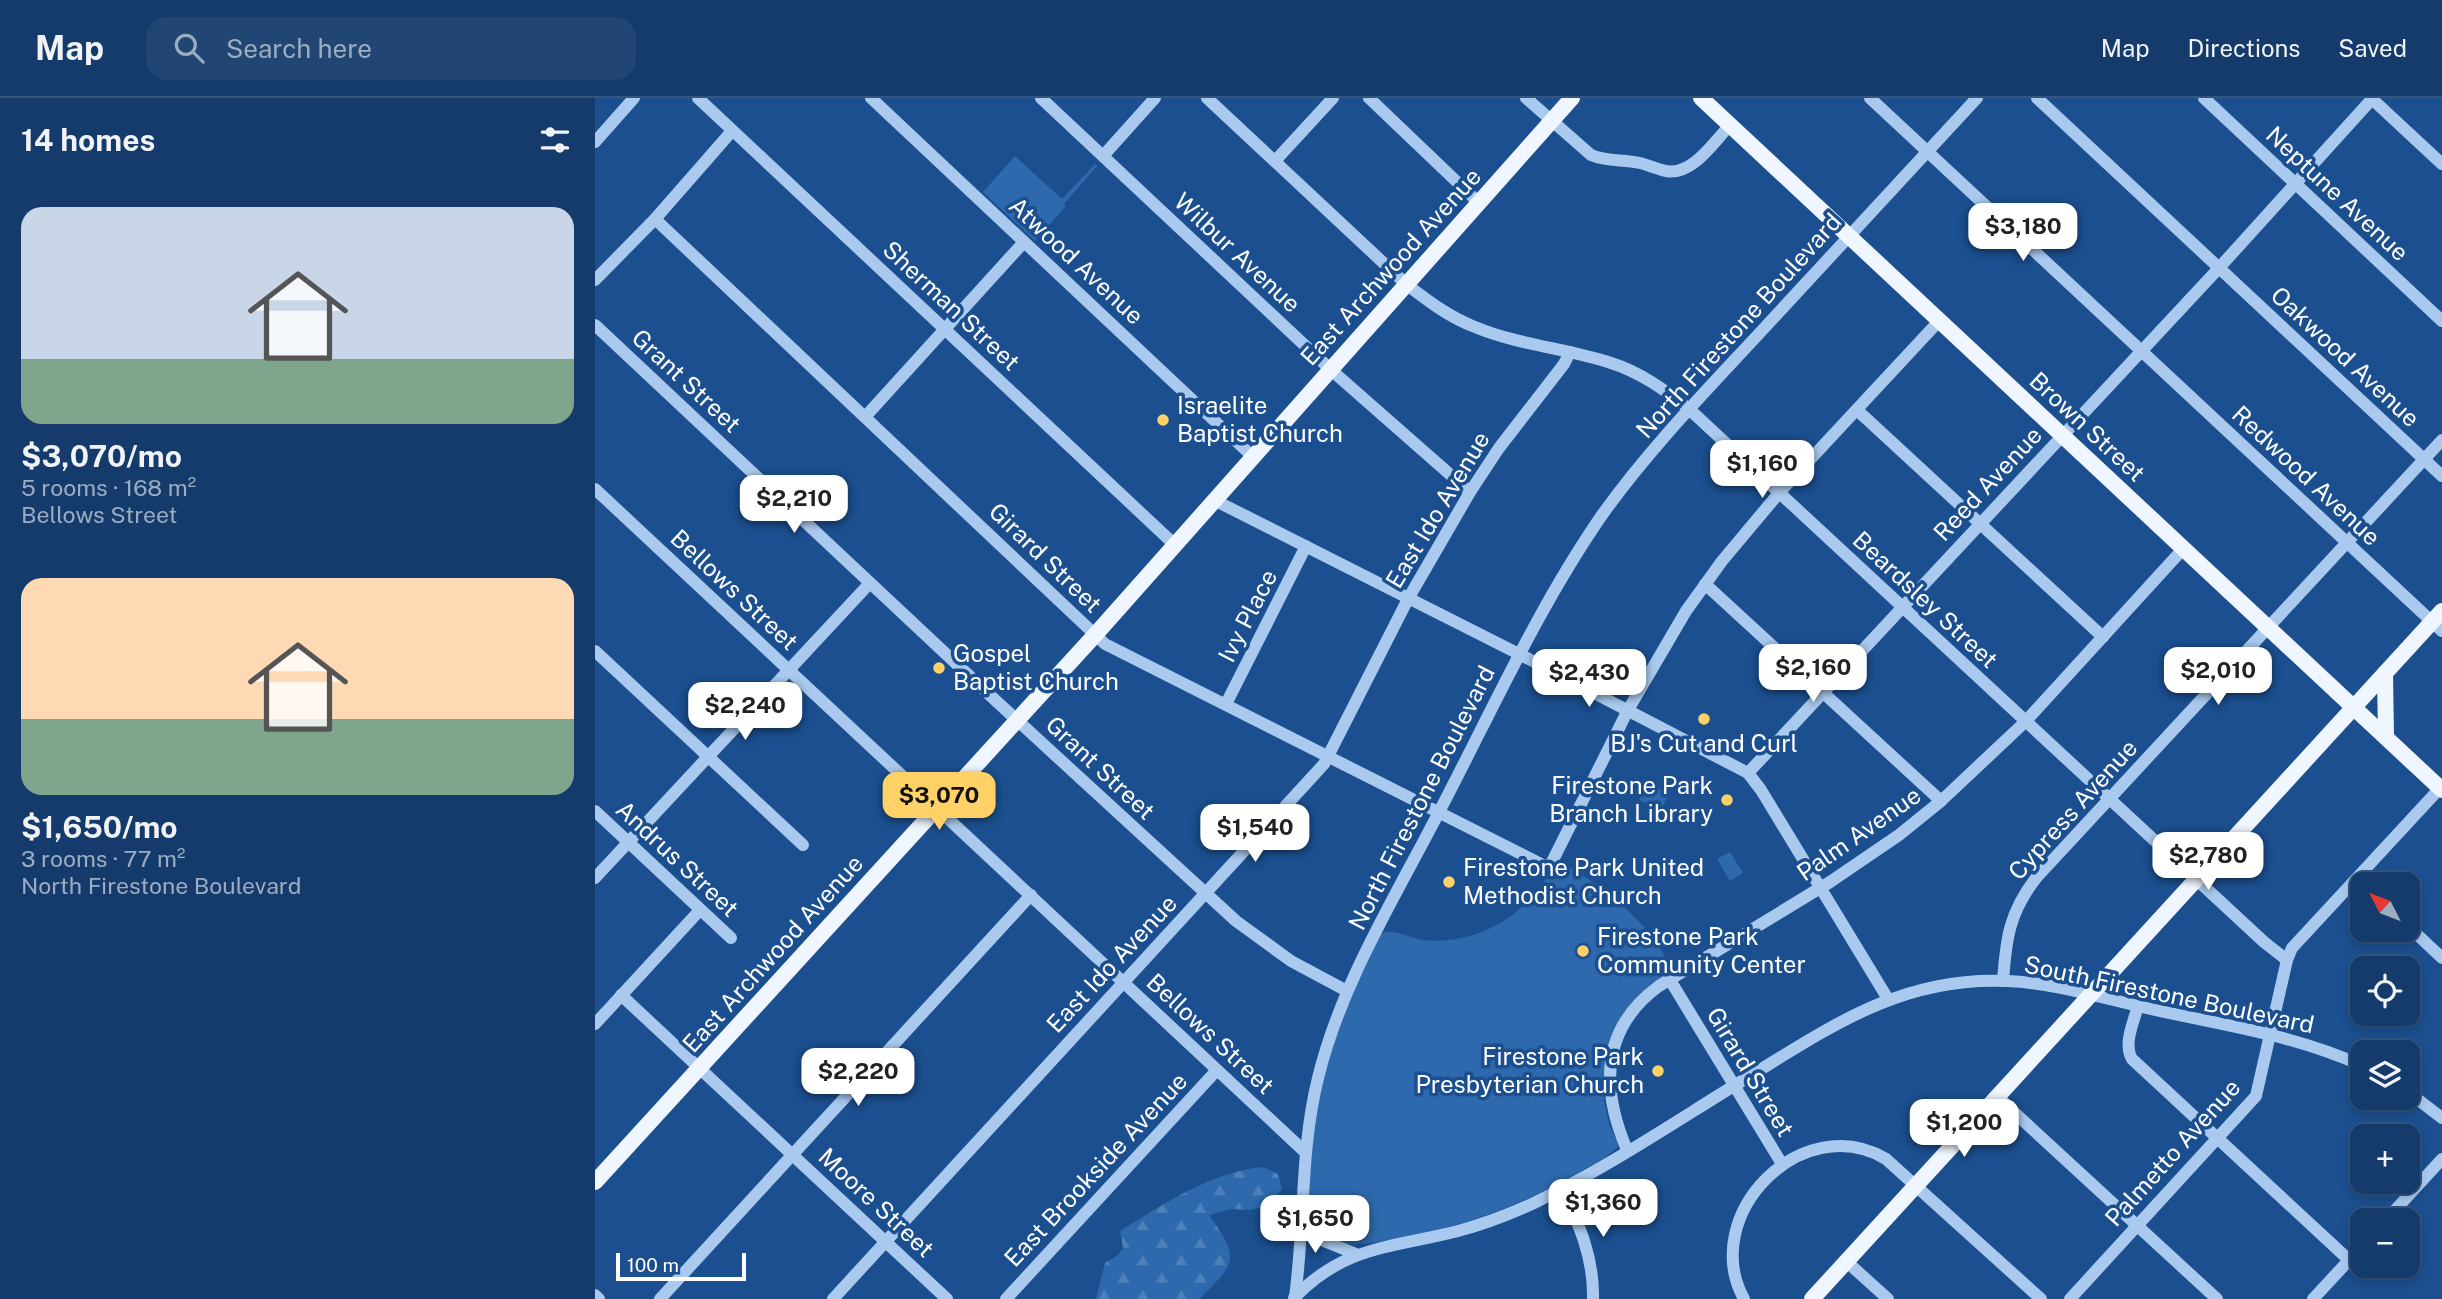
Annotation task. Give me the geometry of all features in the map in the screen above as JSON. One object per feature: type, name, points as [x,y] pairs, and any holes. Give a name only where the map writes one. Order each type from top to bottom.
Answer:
[{"type":"main road","name":"East Archwood Avenue","points":[[595,1182],[1095,635],[1572,98]]},
{"type":"main road","name":"Brown Street","points":[[1701,98],[2441,788]]},
{"type":"main road","points":[[1812,1299],[2353,706],[2439,621]]},
{"type":"main road","points":[[2385,673],[2386,737]]},
{"type":"street","points":[[595,142],[634,98]]},
{"type":"street","name":"Sherman Street","points":[[698,98],[1175,545]]},
{"type":"street","name":"Atwood Avenue","points":[[871,98],[1252,456]]},
{"type":"street","name":"Wilbur Avenue","points":[[1041,98],[1331,369],[1470,492]]},
{"type":"street","points":[[1104,156],[1156,98]]},
{"type":"street","name":"Beardsley Street","points":[[1207,98],[1406,284],[1431,304],[1474,327],[1612,363],[1662,388],[1689,409],[2264,943],[2287,960]]},
{"type":"street","points":[[1275,161],[1333,98]]},
{"type":"street","points":[[1369,98],[1478,202]]},
{"type":"street","points":[[1526,98],[1591,155],[1602,160],[1640,163],[1668,172],[1681,171],[1691,165],[1730,125]]},
{"type":"street","name":"Redwood Avenue","points":[[1870,98],[2347,542],[2439,621]]},
{"type":"street","name":"North Firestone Boulevard","points":[[1294,1298],[1303,1218],[1304,1151],[1318,1079],[1333,1029],[1347,991],[1550,596],[1602,515],[1639,467],[1689,409],[1977,98]]},
{"type":"street","name":"Oakwood Avenue","points":[[2037,98],[2442,476]]},
{"type":"street","name":"Neptune Avenue","points":[[2204,98],[2442,321]]},
{"type":"street","points":[[2371,99],[2442,164]]},
{"type":"street","name":"Reed Avenue","points":[[1748,773],[2219,268],[2371,99]]},
{"type":"street","points":[[595,280],[655,219],[732,131]]},
{"type":"street","name":"Girard Street","points":[[655,219],[1105,643],[1549,868],[1628,710]]},
{"type":"street","points":[[865,417],[1024,242]]},
{"type":"street","points":[[1628,710],[1667,639],[1739,540],[1779,493],[1939,321]]},
{"type":"street","name":"Grant Street","points":[[595,325],[1235,921],[1268,946],[1347,991]]},
{"type":"street","name":"East Ido Avenue","points":[[833,1299],[1317,772],[1328,756],[1408,598],[1470,492],[1570,352]]},
{"type":"street","points":[[1857,410],[2103,637]]},
{"type":"street","name":"Cypress Avenue","points":[[2003,981],[2007,934],[2024,894],[2442,440]]},
{"type":"street","name":"Bellows Street","points":[[595,489],[1304,1151]]},
{"type":"street","points":[[1214,500],[1748,773],[1888,999]]},
{"type":"street","name":"Ivy Place","points":[[1226,704],[1306,546]]},
{"type":"street","name":"Palm Avenue","points":[[1627,1150],[1616,1125],[1609,1093],[1612,1057],[1619,1036],[1633,1011],[1653,990],[1820,889],[1899,835],[1941,801],[2025,722],[2183,549]]},
{"type":"street","points":[[595,878],[870,583]]},
{"type":"street","points":[[1705,584],[1941,801]]},
{"type":"street","points":[[595,651],[803,845]]},
{"type":"street","name":"Palmetto Avenue","points":[[2369,872],[2441,788]]},
{"type":"street","name":"Andrus Street","points":[[595,811],[731,938]]},
{"type":"street","name":"Palmetto Avenue","points":[[2070,1299],[2256,1096],[2292,948],[2350,892]]},
{"type":"street","points":[[660,1299],[1031,895]]},
{"type":"street","points":[[595,1024],[700,910]]},
{"type":"street","points":[[2420,937],[2442,958]]},
{"type":"street","name":"Girard Street","points":[[1670,980],[1781,1164],[1815,1149],[1842,1145],[1881,1156],[1916,1184],[2041,1299]]},
{"type":"street","name":"South Firestone Boulevard","points":[[1294,1298],[1323,1271],[1356,1254],[1461,1230],[1519,1209],[1562,1188],[1627,1150],[1835,1024],[1888,999],[1944,986],[2003,981],[2090,994],[2271,1035],[2350,1061]]},
{"type":"street","name":"Moore Street","points":[[621,995],[947,1299]]},
{"type":"street","points":[[2138,1006],[2129,1053],[2349,1260],[2313,1299]]},
{"type":"street","name":"East Brookside Avenue","points":[[1006,1299],[1217,1070]]},
{"type":"street","points":[[1998,1095],[2217,1299]]},
{"type":"street","points":[[2420,1102],[2442,1118]]},
{"type":"street","points":[[2397,1208],[2442,1159]]},
{"type":"street","points":[[1744,1299],[1733,1268],[1733,1240],[1737,1225],[1752,1196],[1781,1164]]},
{"type":"street","points":[[1562,1188],[1587,1245],[1592,1268],[1593,1299]]},
{"type":"street","points":[[1303,1218],[1312,1231],[1324,1241],[1356,1254]]},
{"type":"street","points":[[1846,1261],[1888,1299]]},
{"type":"street","points":[[595,1295],[599,1299]]},
{"type":"green space","points":[[1015,156],[1062,199],[1095,164],[1097,166],[1035,241],[983,192]]},
{"type":"green space","points":[[1648,783],[1669,794],[1660,811],[1639,800]]},
{"type":"green space","points":[[1730,852],[1743,873],[1730,881],[1717,859]]},
{"type":"green space","points":[[1556,860],[1596,885],[1621,905],[1654,939],[1675,971],[1655,983],[1605,1064],[1604,1100],[1617,1148],[1550,1188],[1469,1221],[1412,1236],[1354,1245],[1329,1236],[1314,1223],[1308,1205],[1316,1112],[1322,1083],[1343,1018],[1381,934],[1391,932],[1422,940],[1444,940],[1484,931],[1519,910],[1546,879]]},
{"type":"green space","points":[[1263,1167],[1278,1174],[1282,1189],[1270,1205],[1251,1210],[1231,1209],[1209,1215],[1226,1241],[1230,1260],[1221,1276],[1199,1299],[1096,1299],[1105,1263],[1118,1255],[1123,1248],[1120,1231],[1207,1182],[1225,1175]]},
{"type":"place","name":"Israelite Baptist Church","points":[[1163,420]]},
{"type":"place","name":"Gospel Baptist Church","points":[[939,668]]},
{"type":"place","name":"BJ's Cut and Curl","points":[[1704,719]]},
{"type":"place","name":"Firestone Park Branch Library","points":[[1727,800]]},
{"type":"place","name":"Firestone Park United Methodist Church","points":[[1449,882]]},
{"type":"place","name":"Firestone Park Community Center","points":[[1583,951]]},
{"type":"place","name":"Firestone Park Presbyterian Church","points":[[1658,1071]]}]
